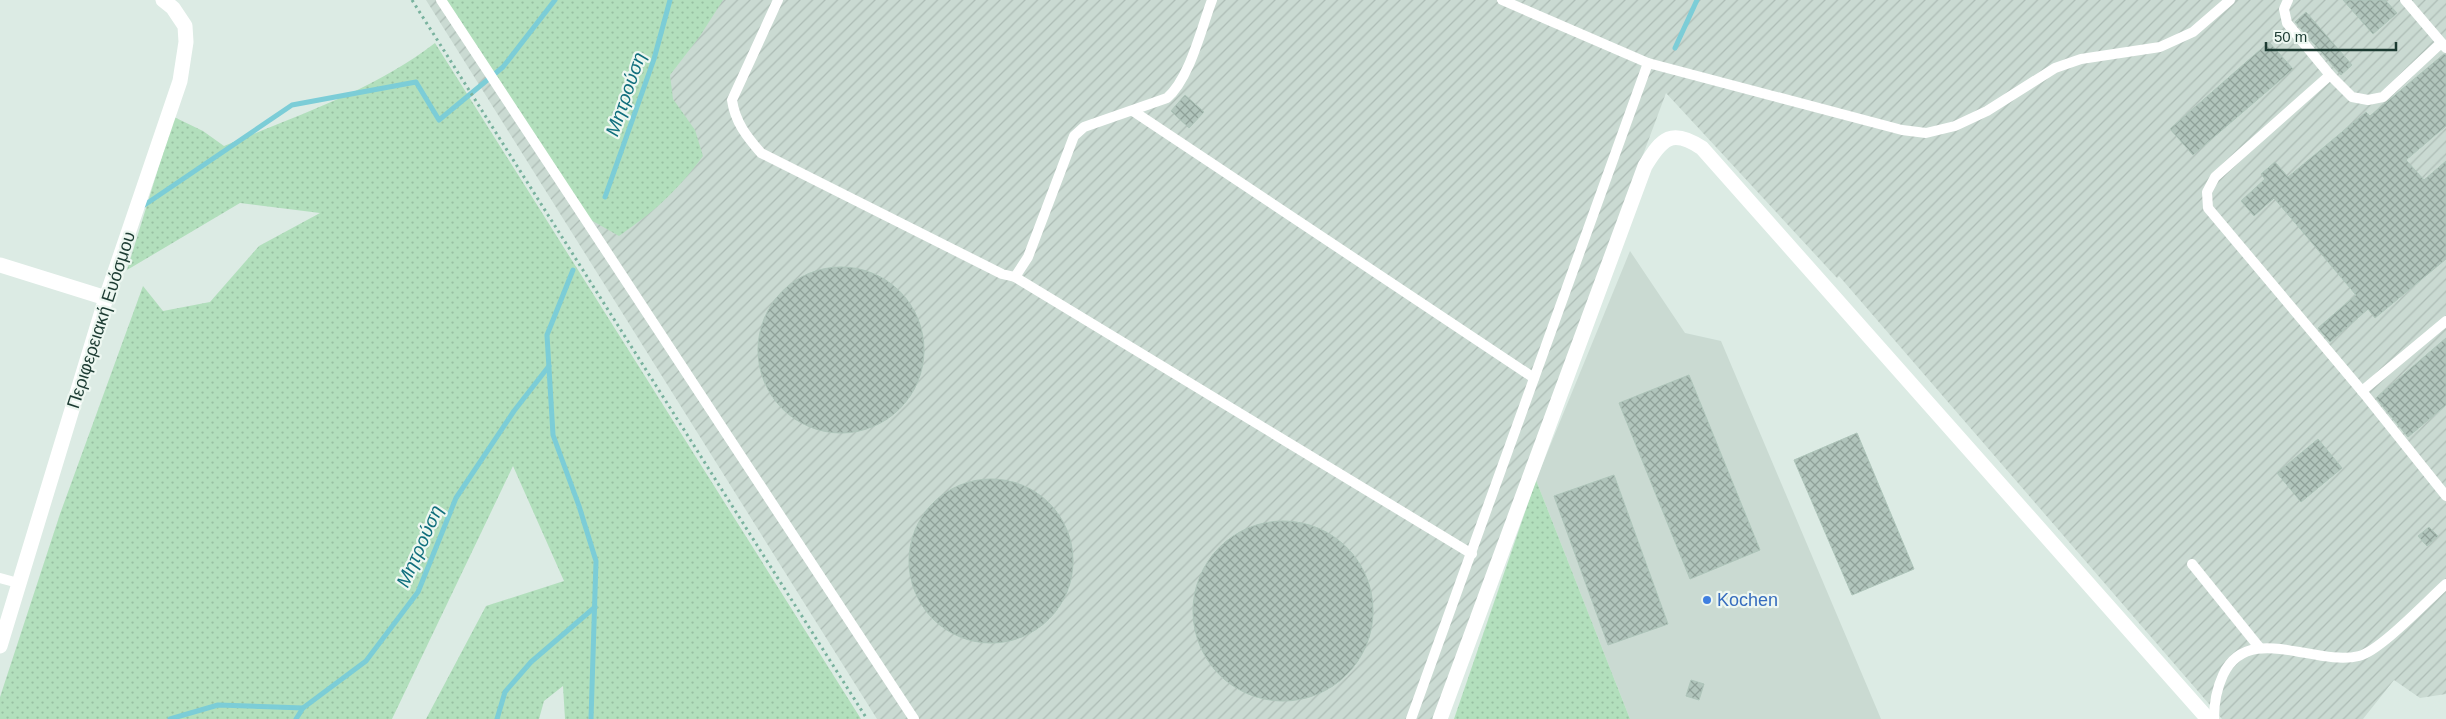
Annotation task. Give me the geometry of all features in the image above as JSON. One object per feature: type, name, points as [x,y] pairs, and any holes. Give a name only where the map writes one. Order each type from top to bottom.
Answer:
[{"type":"street","name":"Περιφερειακή Ευόσμου","points":[[0,646],[106,298],[180,81],[186,42],[184,26],[173,8],[163,0]]},
{"type":"street","points":[[1440,719],[1645,166],[1658,145],[1670,138],[1689,140],[1702,148],[2208,719]]},
{"type":"street","points":[[0,266],[106,298]]},
{"type":"lane","points":[[440,0],[914,719]]},
{"type":"lane","points":[[778,0],[732,100],[734,112],[744,133],[761,153],[1002,274],[1015,277],[1472,554]]},
{"type":"lane","points":[[1015,277],[1028,257],[1074,136],[1084,127],[1167,98],[1176,90],[1183,77],[1212,0]]},
{"type":"lane","points":[[1502,0],[1648,63],[1902,130],[1926,133],[1955,126],[1987,111],[2055,68],[2081,59],[2160,47],[2193,32],[2230,0]]},
{"type":"lane","points":[[2288,0],[2284,9],[2287,23],[2330,75],[2352,97],[2368,100],[2383,97],[2444,45],[2405,0]]},
{"type":"lane","points":[[1411,719],[1648,63]]},
{"type":"lane","points":[[2330,75],[2215,177],[2207,192],[2208,208],[2362,391],[2446,496]]},
{"type":"lane","points":[[1133,111],[1534,378]]},
{"type":"lane","points":[[2362,391],[2446,321]]},
{"type":"lane","points":[[2192,564],[2259,647]]},
{"type":"lane","points":[[0,578],[18,583]]},
{"type":"lane","points":[[2214,719],[2217,688],[2227,667],[2240,653],[2259,647],[2340,658],[2360,656],[2376,647],[2446,584]]},
{"type":"path","points":[[412,0],[867,719]]},
{"type":"shaded area","points":[[426,0],[2446,0],[2446,694],[2420,698],[2394,680],[2363,719],[2222,719],[1839,276],[1837,278],[1666,93],[1433,719],[877,719]]},
{"type":"shaded area","name":"Kochen","points":[[1630,251],[1685,333],[1721,341],[1881,719],[1630,719],[1536,480]]},
{"type":"green space","points":[[441,0],[723,0],[700,36],[670,75],[673,99],[695,130],[703,156],[665,200],[619,236],[575,211]]},
{"type":"green space","points":[[435,43],[861,719],[565,719],[563,686],[544,701],[539,719],[426,719],[486,606],[564,581],[513,466],[392,719],[0,719],[0,697],[60,514],[143,286],[163,311],[210,302],[259,246],[320,213],[240,203],[127,270],[174,117],[203,131],[224,146],[360,89],[411,60]]},
{"type":"green space","points":[[1536,480],[1630,719],[1454,719]]},
{"type":"building","points":[[2343,0],[2385,0],[2397,13],[2373,34]]},
{"type":"building","points":[[2306,12],[2352,65],[2341,75],[2295,22]]},
{"type":"building","points":[[2269,42],[2293,69],[2193,155],[2170,129]]},
{"type":"building","points":[[2444,54],[2446,55],[2446,126],[2406,160],[2424,180],[2446,161],[2446,259],[2375,318],[2368,309],[2330,342],[2318,328],[2356,295],[2274,198],[2254,216],[2241,201],[2265,179],[2261,174],[2275,162],[2288,177],[2366,112],[2370,116]]},
{"type":"building","points":[[1185,95],[1204,112],[1189,128],[1171,111]]},
{"type":"building","points":[[849,267],[873,273],[900,291],[918,318],[923,334],[923,366],[918,382],[900,409],[887,419],[865,430],[833,433],[809,427],[788,414],[777,403],[761,374],[758,342],[764,318],[777,297],[788,286],[817,270]]},
{"type":"building","points":[[2446,338],[2446,405],[2408,437],[2376,398]]},
{"type":"building","points":[[1689,375],[1760,550],[1690,579],[1619,403]]},
{"type":"building","points":[[1857,433],[1914,569],[1852,595],[1794,460]]},
{"type":"building","points":[[2318,439],[2342,468],[2301,502],[2277,473]]},
{"type":"building","points":[[1614,475],[1668,624],[1608,645],[1554,496]]},
{"type":"building","points":[[999,479],[1022,485],[1037,493],[1049,503],[1059,515],[1070,537],[1073,561],[1070,585],[1059,607],[1049,619],[1037,629],[1015,640],[983,643],[967,640],[945,629],[923,607],[912,585],[909,553],[912,537],[923,515],[945,493],[967,482]]},
{"type":"building","points":[[1292,521],[1301,522],[1326,531],[1347,547],[1363,568],[1372,593],[1372,629],[1363,654],[1347,675],[1326,691],[1318,694],[1301,700],[1274,701],[1265,700],[1240,691],[1213,668],[1203,654],[1194,629],[1193,602],[1194,593],[1203,568],[1226,541],[1240,531],[1265,522]]},
{"type":"building","points":[[2429,527],[2438,536],[2427,546],[2418,536]]},
{"type":"building","points":[[1691,680],[1704,684],[1699,700],[1686,696]]},
{"type":"waterway","points":[[143,206],[292,105],[416,82],[439,120],[503,67],[555,0]]},
{"type":"waterway","name":"Μητρούση","points":[[605,197],[654,59],[670,0]]},
{"type":"waterway","points":[[1675,48],[1697,0]]},
{"type":"waterway","name":"Μητρούση","points":[[573,270],[547,335],[553,435],[579,506],[596,561],[591,719]]},
{"type":"waterway","name":"Μητρούση","points":[[296,719],[303,708],[366,661],[418,592],[456,498],[514,411],[549,366]]},
{"type":"waterway","name":"Μητρούση","points":[[497,719],[505,692],[531,662],[595,607]]},
{"type":"waterway","points":[[170,719],[218,705],[303,708]]},
{"type":"place","name":"Kochen","points":[[1707,600]]}]
